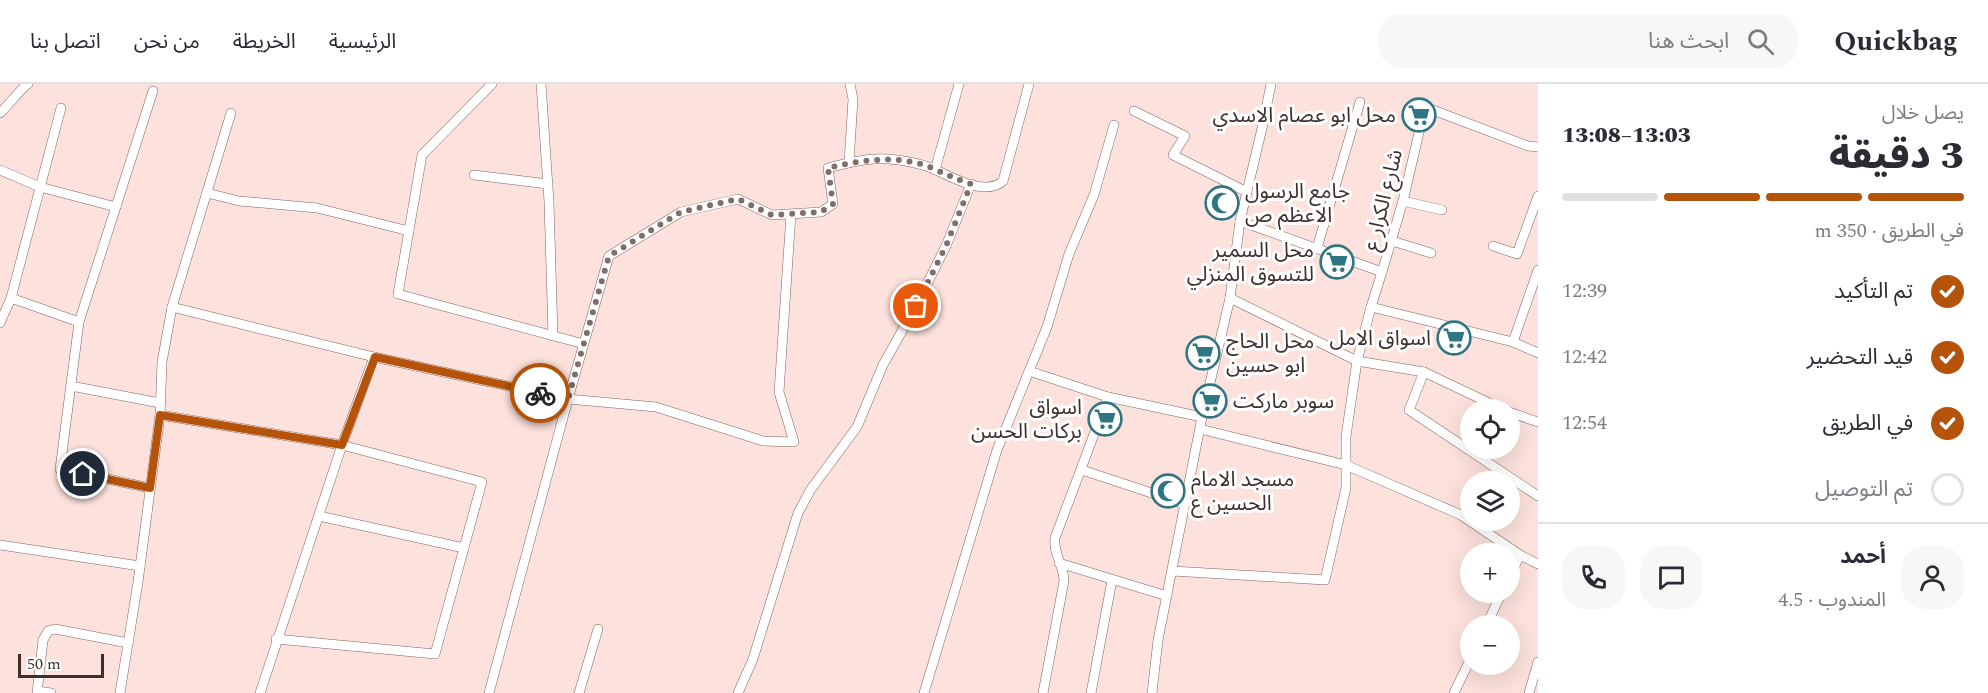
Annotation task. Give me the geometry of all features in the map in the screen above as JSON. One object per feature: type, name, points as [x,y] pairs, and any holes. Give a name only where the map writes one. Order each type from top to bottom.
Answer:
[{"type":"street","points":[[0,113],[14,101],[22,87],[28,84]]},
{"type":"street","points":[[492,84],[422,155],[398,294],[584,344]]},
{"type":"street","points":[[541,84],[548,184],[553,336]]},
{"type":"street","points":[[849,163],[853,99],[850,84]]},
{"type":"street","points":[[935,170],[959,84]]},
{"type":"street","points":[[489,693],[609,256],[681,212],[738,199],[772,215],[821,212],[833,204],[828,168],[849,163],[884,159],[925,166],[971,184],[996,187],[1003,181],[1029,84]]},
{"type":"street","points":[[1152,693],[1158,640],[1202,417],[1230,298],[1240,221],[1270,84]]},
{"type":"street","points":[[150,488],[60,470],[79,322],[153,91]]},
{"type":"street","points":[[1317,248],[1360,102]]},
{"type":"street","name":"شارع الكرار ع","points":[[1240,221],[1382,272],[1403,201],[1425,107],[1528,146],[1538,147]]},
{"type":"street","points":[[0,323],[11,298],[61,108]]},
{"type":"street","points":[[1134,111],[1185,136],[1173,155],[1247,192]]},
{"type":"street","points":[[120,693],[140,566],[160,415],[162,362],[172,307],[231,113]]},
{"type":"street","points":[[924,693],[997,450],[1049,319],[1069,254],[1094,195],[1114,125]]},
{"type":"street","points":[[0,170],[40,187],[116,207]]},
{"type":"street","points":[[474,175],[548,184]]},
{"type":"street","points":[[738,693],[753,659],[798,513],[861,419],[883,365],[946,246],[971,184]]},
{"type":"street","points":[[207,194],[239,201],[317,208],[409,231]]},
{"type":"street","points":[[1492,246],[1517,254],[1538,196]]},
{"type":"street","points":[[1403,201],[1442,210]]},
{"type":"street","points":[[172,307],[375,357],[568,399],[656,407],[763,441],[794,442],[779,392],[791,214]]},
{"type":"street","points":[[1392,241],[1431,253]]},
{"type":"street","points":[[1172,571],[1325,580],[1346,488],[1346,436],[1357,361],[1382,272]]},
{"type":"street","points":[[1513,342],[1537,276]]},
{"type":"street","points":[[11,298],[79,322]]},
{"type":"street","points":[[1230,298],[1357,361],[1424,372],[1481,399]]},
{"type":"street","points":[[1371,306],[1513,342],[1538,353]]},
{"type":"street","points":[[260,693],[342,445],[375,357]]},
{"type":"street","points":[[1029,371],[1108,398],[1202,417]]},
{"type":"street","points":[[1424,372],[1409,410],[1538,496]]},
{"type":"street","points":[[71,386],[160,403]]},
{"type":"street","points":[[1043,693],[1064,574],[1055,550],[1055,537],[1108,398]]},
{"type":"street","points":[[160,415],[342,445],[482,482],[435,654],[276,639]]},
{"type":"street","points":[[1520,416],[1538,422]]},
{"type":"street","points":[[1200,429],[1346,465],[1461,515],[1502,543]]},
{"type":"street","points":[[1082,470],[1185,504]]},
{"type":"street","points":[[319,516],[464,548]]},
{"type":"street","points":[[0,545],[140,566]]},
{"type":"street","points":[[1520,555],[1538,564]]},
{"type":"street","points":[[1059,562],[1167,596]]},
{"type":"street","points":[[1091,693],[1112,580]]},
{"type":"street","points":[[51,693],[37,692],[43,640],[48,631],[55,629],[128,643]]},
{"type":"street","points":[[579,693],[598,629]]},
{"type":"street","points":[[1529,693],[1538,662]]},
{"type":"street","points":[[1454,693],[1463,675]]},
{"type":"way so far","points":[[540,393],[568,399],[609,256],[681,212],[738,199],[772,215],[821,212],[833,204],[828,168],[849,163],[896,160],[932,168],[941,174],[971,184],[960,215],[916,306]]},
{"type":"place","name":"محل ابو عصام الاسدي","points":[[1419,115]]},
{"type":"place","name":"جامع الرسول الاعظم ص","points":[[1222,203]]},
{"type":"place","name":"محل السمير للتسوق المنزلي","points":[[1337,262]]},
{"type":"place","name":"اسواق الامل","points":[[1454,338]]},
{"type":"place","name":"محل الحاج ابو حسين","points":[[1203,353]]},
{"type":"place","name":"سوبر ماركت","points":[[1210,401]]},
{"type":"place","name":"اسواق بركات الحسن","points":[[1105,419]]},
{"type":"place","name":"مسجد الامام الحسين ع","points":[[1168,491]]},
{"type":"route","points":[[83,474],[150,488],[160,415],[342,445],[375,357],[540,393]]}]
